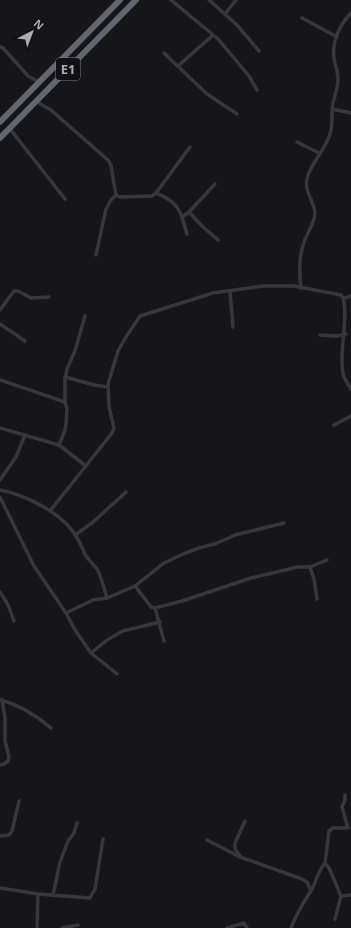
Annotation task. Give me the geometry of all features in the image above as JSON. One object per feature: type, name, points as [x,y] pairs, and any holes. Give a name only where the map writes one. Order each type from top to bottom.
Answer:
[{"type":"highway","name":"E1","points":[[0,122],[113,3],[120,0]]},
{"type":"highway","name":"E1","points":[[0,138],[136,0]]},
{"type":"street","points":[[171,0],[221,43],[249,76],[257,90]]},
{"type":"street","points":[[208,0],[237,25],[259,51]]},
{"type":"street","points":[[225,14],[236,0]]},
{"type":"street","points":[[301,288],[299,277],[301,251],[315,217],[315,212],[306,187],[307,178],[332,129],[332,109],[338,80],[334,57],[337,37],[344,22],[351,13]]},
{"type":"street","points":[[302,18],[337,37]]},
{"type":"street","points":[[178,66],[212,36]]},
{"type":"street","points":[[0,47],[3,48],[28,76],[39,82]]},
{"type":"street","points":[[164,53],[207,94],[237,114]]},
{"type":"street","points":[[37,102],[51,110],[109,161],[116,195]]},
{"type":"street","points":[[332,109],[351,112]]},
{"type":"street","points":[[10,129],[65,200]]},
{"type":"street","points":[[297,142],[319,154]]},
{"type":"street","points":[[116,195],[120,197],[152,196],[156,193],[190,147]]},
{"type":"street","points":[[182,217],[190,212],[215,184]]},
{"type":"street","points":[[156,193],[172,201],[179,210],[187,234]]},
{"type":"street","points":[[96,255],[106,209],[116,195]]},
{"type":"street","points":[[190,212],[203,227],[218,240]]},
{"type":"street","points":[[50,511],[112,433],[114,428],[109,407],[108,387],[118,351],[140,316],[213,293],[263,286],[294,286],[341,295],[345,298],[349,314],[343,349],[343,372],[351,389]]},
{"type":"street","points":[[0,310],[14,291],[18,291],[31,298],[49,297]]},
{"type":"street","points":[[230,291],[232,327]]},
{"type":"street","points":[[345,298],[351,296]]},
{"type":"street","points":[[59,445],[65,430],[68,409],[65,402],[65,377],[75,351],[85,316]]},
{"type":"street","points":[[0,324],[25,341]]},
{"type":"street","points":[[320,335],[336,336],[346,334]]},
{"type":"street","points":[[65,377],[94,385],[108,387]]},
{"type":"street","points":[[0,380],[65,402]]},
{"type":"street","points":[[334,425],[351,416]]},
{"type":"street","points":[[0,428],[59,445],[86,466]]},
{"type":"street","points":[[0,480],[16,457],[25,435]]},
{"type":"street","points":[[0,490],[9,492],[50,511],[66,524],[75,535],[86,556],[96,569],[107,598]]},
{"type":"street","points":[[75,535],[92,524],[126,492]]},
{"type":"street","points":[[0,497],[34,566],[75,630],[91,653],[117,674]]},
{"type":"street","points":[[66,614],[93,600],[107,598],[135,586],[164,563],[183,554],[215,544],[235,535],[284,522]]},
{"type":"street","points":[[135,586],[151,607],[155,608],[189,599],[251,578],[298,567],[310,567],[327,560]]},
{"type":"street","points":[[310,567],[314,579],[317,599]]},
{"type":"street","points":[[0,592],[8,605],[14,621]]},
{"type":"street","points":[[155,608],[164,641]]},
{"type":"street","points":[[91,653],[107,640],[123,631],[137,626],[160,622]]},
{"type":"street","points":[[1,700],[29,712],[51,728]]},
{"type":"street","points":[[0,765],[8,761],[5,741],[5,718],[1,700]]},
{"type":"street","points":[[0,742],[5,741]]},
{"type":"street","points":[[291,928],[301,906],[311,891],[325,863],[329,831],[333,828],[348,828],[342,807],[345,795]]},
{"type":"street","points":[[0,836],[9,835],[12,831],[19,801]]},
{"type":"street","points":[[240,857],[235,849],[235,843],[245,821]]},
{"type":"street","points":[[53,895],[60,862],[68,841],[74,833],[77,823]]},
{"type":"street","points":[[0,888],[38,894],[90,898],[95,889],[103,839]]},
{"type":"street","points":[[207,840],[240,857],[302,879],[307,882],[311,891]]},
{"type":"street","points":[[325,863],[329,868],[341,896],[335,919]]},
{"type":"street","points":[[37,928],[38,894]]},
{"type":"street","points":[[341,896],[351,895]]},
{"type":"street","points":[[227,928],[244,923],[247,928]]},
{"type":"street","points":[[62,928],[78,925]]}]
